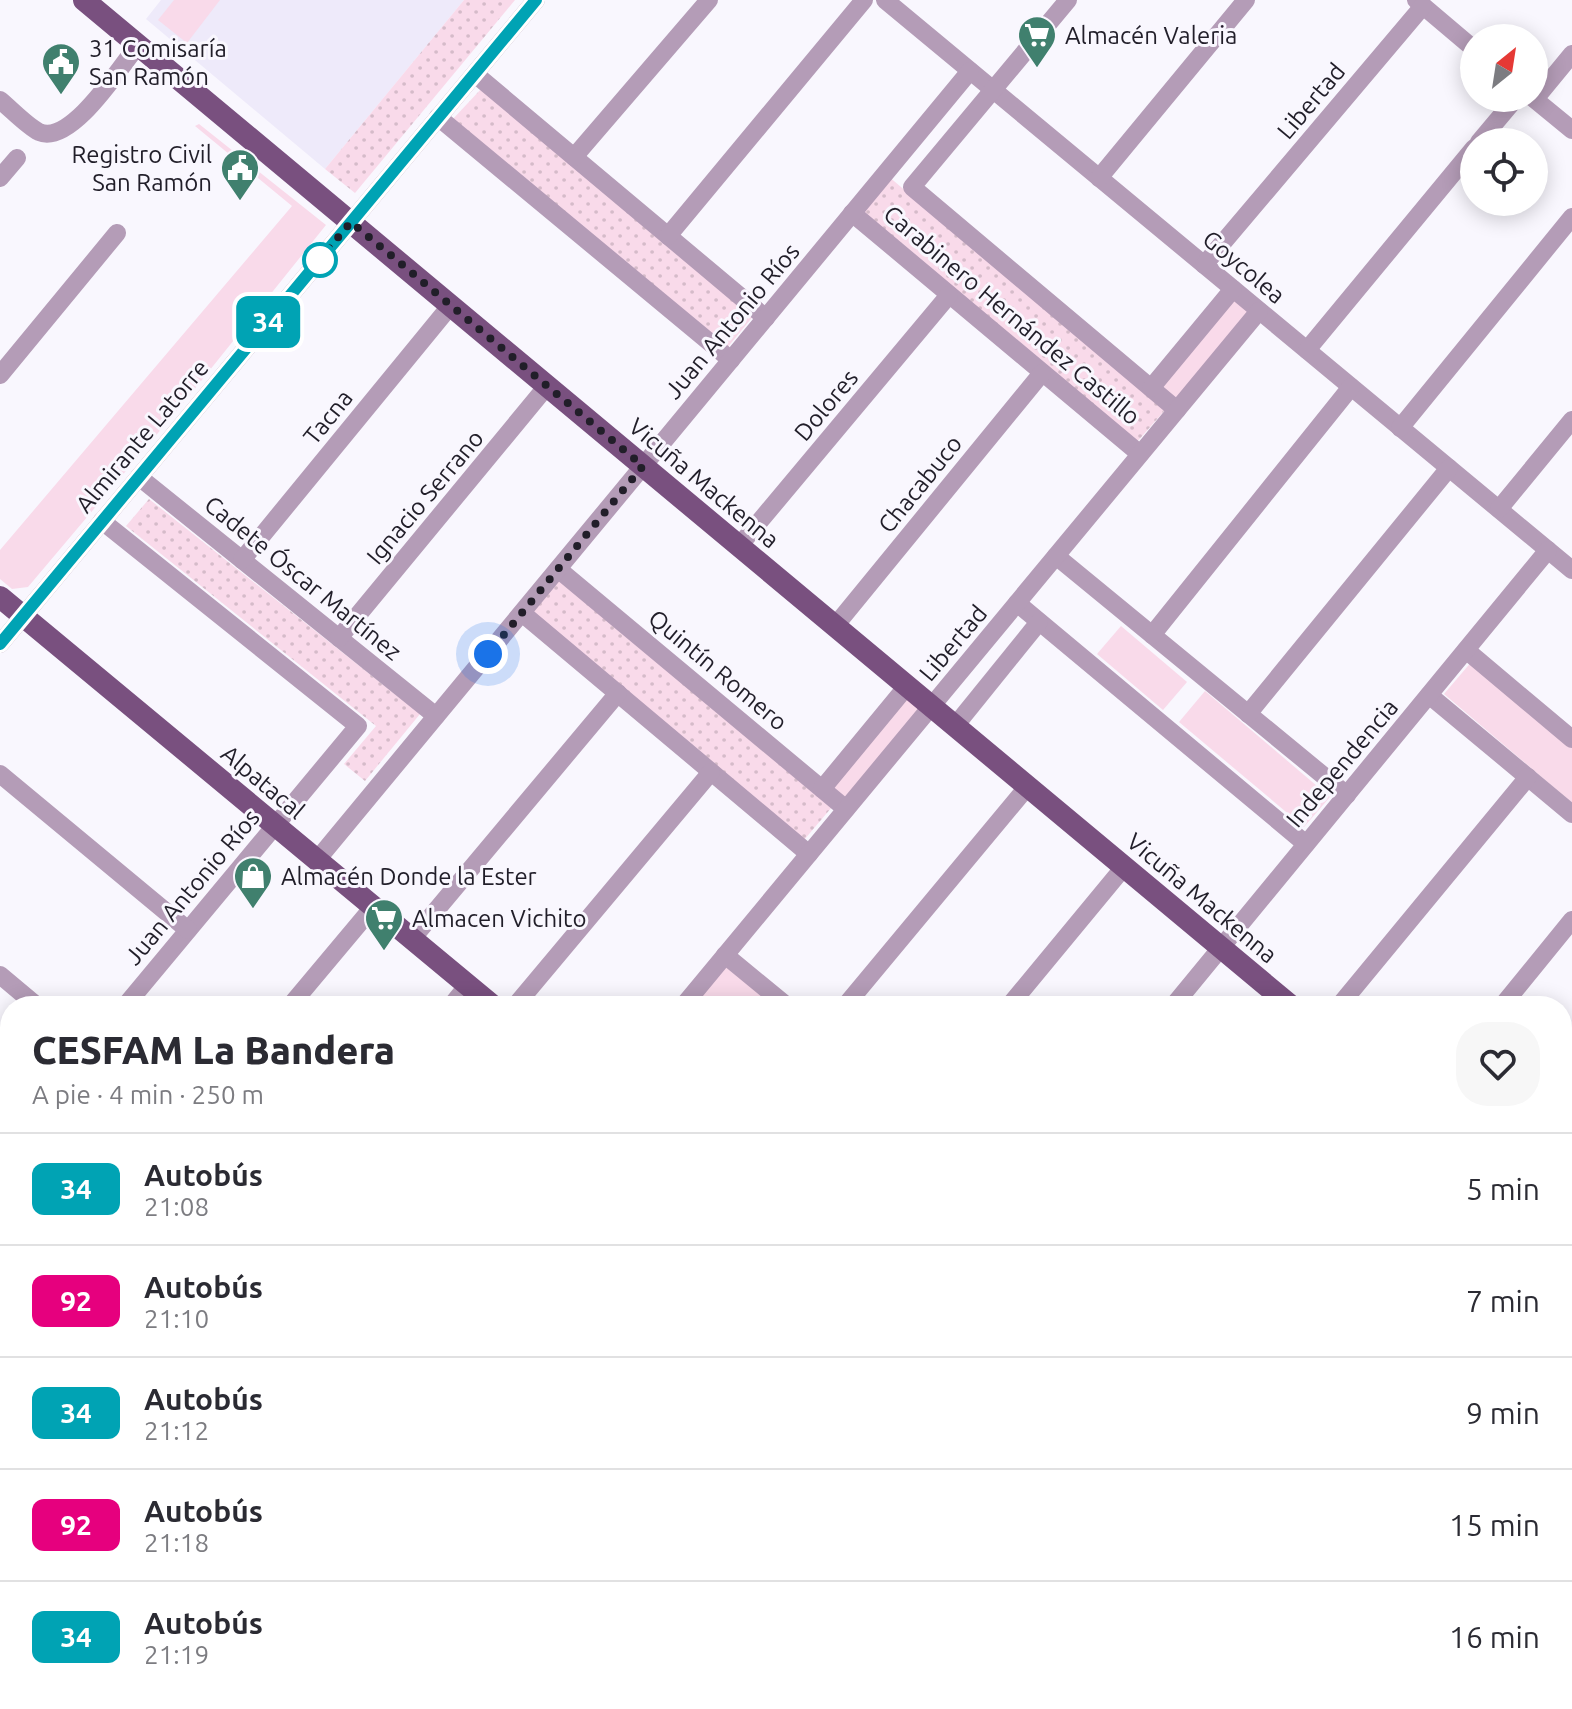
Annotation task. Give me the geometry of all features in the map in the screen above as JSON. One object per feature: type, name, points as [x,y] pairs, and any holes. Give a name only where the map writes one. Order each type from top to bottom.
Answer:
[{"type":"main road","name":"Vicuña Mackenna","points":[[84,0],[1279,996]]},
{"type":"main road","name":"Alpatacal","points":[[0,597],[481,996]]},
{"type":"street","name":"Almirante Latorre","points":[[0,644],[536,0]]},
{"type":"street","points":[[574,157],[709,0]]},
{"type":"street","points":[[668,236],[864,0]]},
{"type":"street","points":[[993,90],[1068,0]]},
{"type":"street","points":[[1099,178],[1246,0]]},
{"type":"street","name":"Goycolea","points":[[889,1],[1572,570]]},
{"type":"street","points":[[1419,3],[1460,37]]},
{"type":"street","name":"Libertad","points":[[1204,265],[1419,3]]},
{"type":"street","points":[[0,100],[39,131],[52,134],[69,127],[84,113],[138,45]]},
{"type":"street","points":[[1548,78],[1572,54]]},
{"type":"street","name":"Juan Antonio Ríos","points":[[317,860],[970,71]]},
{"type":"street","points":[[475,74],[766,318]]},
{"type":"street","name":"Carabinero Hernández Castillo","points":[[993,90],[912,187],[1177,410]]},
{"type":"street","points":[[1495,128],[1512,112]]},
{"type":"street","points":[[1547,112],[1572,130]]},
{"type":"street","points":[[438,117],[731,360]]},
{"type":"street","points":[[0,178],[17,158]]},
{"type":"street","points":[[1307,350],[1460,165]]},
{"type":"street","name":"Carabinero Hernández Castillo","points":[[852,213],[1140,454]]},
{"type":"street","points":[[1400,428],[1572,217]]},
{"type":"street","points":[[0,375],[117,233]]},
{"type":"street","points":[[1151,388],[1233,289]]},
{"type":"street","name":"Dolores","points":[[739,546],[949,295]]},
{"type":"street","name":"Tacna","points":[[242,560],[451,305]]},
{"type":"street","name":"Libertad","points":[[698,996],[725,955],[1259,311]]},
{"type":"street","name":"Chacabuco","points":[[835,626],[1042,373]]},
{"type":"street","name":"Ignacio Serrano","points":[[339,638],[547,386]]},
{"type":"street","points":[[1152,635],[1351,387]]},
{"type":"street","points":[[1499,509],[1572,420]]},
{"type":"street","points":[[1248,714],[1449,468]]},
{"type":"street","name":"Cadete Óscar Martínez","points":[[139,477],[436,716]]},
{"type":"street","name":"Juan Antonio Ríos","points":[[102,521],[358,726],[133,996]]},
{"type":"street","name":"Independencia","points":[[1181,996],[1548,550]]},
{"type":"street","points":[[1056,556],[1347,795]]},
{"type":"street","name":"Quintín Romero","points":[[558,569],[846,809]]},
{"type":"street","points":[[1017,603],[1306,844]]},
{"type":"street","points":[[522,613],[809,854]]},
{"type":"street","points":[[955,726],[1039,622]]},
{"type":"street","points":[[1466,650],[1572,739]]},
{"type":"street","name":"Libertad","points":[[822,789],[907,686]]},
{"type":"street","points":[[412,939],[618,693]]},
{"type":"street","points":[[1429,695],[1572,814]]},
{"type":"street","points":[[523,996],[711,772]]},
{"type":"street","points":[[0,774],[188,930]]},
{"type":"street","points":[[1347,996],[1528,777]]},
{"type":"street","points":[[853,996],[1028,786]]},
{"type":"street","points":[[1017,996],[1124,867]]},
{"type":"street","points":[[298,996],[373,907]]},
{"type":"street","points":[[1510,996],[1572,920]]},
{"type":"street","points":[[725,955],[775,996]]},
{"type":"street","points":[[0,975],[25,996]]},
{"type":"street","points":[[459,996],[468,985]]},
{"type":"shaded area","points":[[161,0],[464,0],[325,169],[146,19]]},
{"type":"shaded area","points":[[174,0],[220,0],[187,43],[158,20]]},
{"type":"shaded area","points":[[464,0],[515,0],[355,193],[325,169]]},
{"type":"shaded area","points":[[482,88],[755,314],[727,348],[452,120]]},
{"type":"shaded area","points":[[199,124],[326,225],[185,401],[28,587],[12,589],[0,579],[0,550],[292,206],[195,126]]},
{"type":"shaded area","points":[[888,176],[1165,410],[1137,442],[860,212]]},
{"type":"shaded area","points":[[1232,297],[1252,313],[1177,400],[1157,384]]},
{"type":"shaded area","points":[[149,499],[420,714],[365,781],[344,764],[376,726],[126,526]]},
{"type":"shaded area","points":[[557,577],[832,807],[804,840],[529,610]]},
{"type":"shaded area","points":[[1121,626],[1187,682],[1163,710],[1097,654]]},
{"type":"shaded area","points":[[1473,660],[1572,744],[1572,803],[1444,694]]},
{"type":"shaded area","points":[[1205,691],[1330,797],[1304,827],[1179,722]]},
{"type":"shaded area","points":[[905,697],[922,711],[846,801],[830,788]]},
{"type":"shaded area","points":[[726,965],[763,996],[702,996]]},
{"type":"bus line","name":"34","points":[[0,644],[536,0]]},
{"type":"place","name":"Almacén Valeria","points":[[1037,69]]},
{"type":"place","name":"31 Comisaría San Ramón","points":[[61,96]]},
{"type":"place","name":"Registro Civil San Ramón","points":[[240,202]]},
{"type":"place","name":"Almacén Donde la Ester","points":[[253,910]]},
{"type":"place","name":"Almacen Vichito","points":[[384,952]]},
{"type":"route","points":[[320,260],[315,265],[351,222],[643,466],[488,654]]}]
